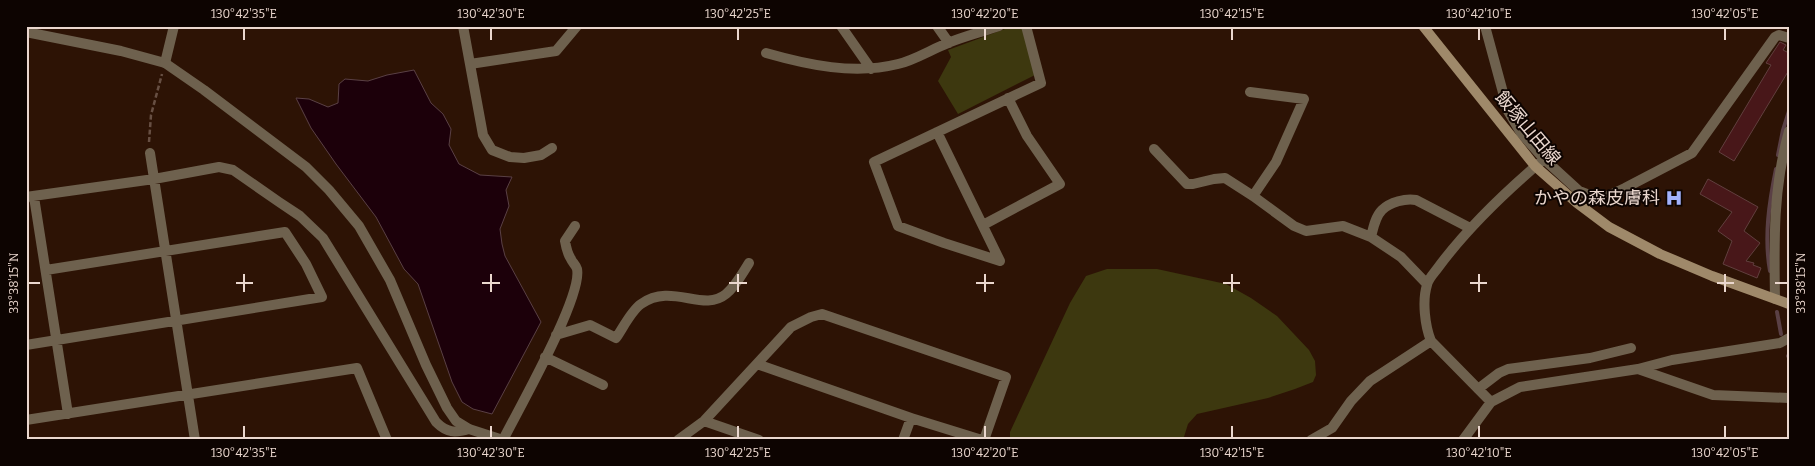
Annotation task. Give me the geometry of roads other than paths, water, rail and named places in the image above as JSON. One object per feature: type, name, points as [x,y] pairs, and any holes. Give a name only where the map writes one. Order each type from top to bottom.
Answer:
[{"type":"main road","name":"飯塚山田線","points":[[1424,26],[1535,166],[1577,203],[1609,227],[1638,244],[1712,276],[1789,304]]},
{"type":"street","points":[[165,62],[174,26]]},
{"type":"street","points":[[463,26],[483,135],[492,150],[510,157],[524,158],[542,155],[552,148]]},
{"type":"street","points":[[470,64],[556,51],[577,26]]},
{"type":"street","points":[[841,26],[871,69]]},
{"type":"street","points":[[937,26],[949,42]]},
{"type":"street","points":[[766,53],[821,67],[871,69],[900,64],[949,42],[999,26]]},
{"type":"street","points":[[938,132],[1000,261],[898,226],[874,162],[1041,82],[1026,26]]},
{"type":"street","points":[[1485,26],[1508,111],[1521,133],[1544,159],[1579,191],[1592,196],[1608,196],[1692,153],[1775,37],[1779,35],[1789,38]]},
{"type":"street","points":[[26,32],[165,62],[306,167],[336,197],[360,226],[390,280],[426,365],[447,408],[456,421],[469,429],[503,440],[556,335],[571,299],[577,268],[570,258],[565,241],[575,226]]},
{"type":"street","points":[[1250,92],[1304,100],[1276,162],[1253,196]]},
{"type":"street","points":[[983,225],[1060,184],[1027,136],[1008,98]]},
{"type":"street","points":[[1775,300],[1773,236],[1775,209],[1778,175],[1789,131]]},
{"type":"street","points":[[1154,149],[1187,184],[1214,178],[1225,178],[1294,226],[1306,231],[1343,226],[1371,237],[1401,257],[1427,284]]},
{"type":"street","points":[[150,153],[195,440]]},
{"type":"street","points":[[1492,402],[1431,341],[1426,329],[1427,284],[1470,228],[1544,159]]},
{"type":"street","points":[[68,414],[46,270],[30,197],[154,179],[219,167],[233,170],[300,216],[323,238],[436,422],[444,430],[455,432],[469,429]]},
{"type":"street","points":[[1371,237],[1377,218],[1382,210],[1391,204],[1411,199],[1470,228]]},
{"type":"street","points":[[26,345],[322,297],[306,264],[285,232],[46,270]]},
{"type":"street","points":[[556,335],[590,325],[616,338],[639,305],[651,298],[662,295],[704,301],[714,300],[725,295],[737,284],[749,263]]},
{"type":"street","points":[[678,440],[704,421],[791,327],[822,314],[1006,377],[983,440],[911,418],[757,364]]},
{"type":"street","points":[[1463,440],[1492,402],[1520,387],[1638,369],[1672,360],[1780,343],[1788,340]]},
{"type":"street","points":[[1311,440],[1332,428],[1351,401],[1370,381],[1431,341]]},
{"type":"street","points":[[1478,389],[1499,373],[1508,369],[1590,358],[1631,348]]},
{"type":"street","points":[[545,357],[603,385]]},
{"type":"street","points":[[26,420],[357,368],[387,440]]},
{"type":"street","points":[[1638,369],[1714,395],[1789,398]]},
{"type":"street","points":[[903,440],[911,418]]},
{"type":"street","points":[[704,421],[758,440]]},
{"type":"waterway","points":[[1778,155],[1789,111]]},
{"type":"waterway","points":[[1770,271],[1767,246],[1768,220],[1776,169]]},
{"type":"waterway","points":[[1777,312],[1781,334]]},
{"type":"place","name":"かやの森皮膚科","points":[[1674,198]]}]
